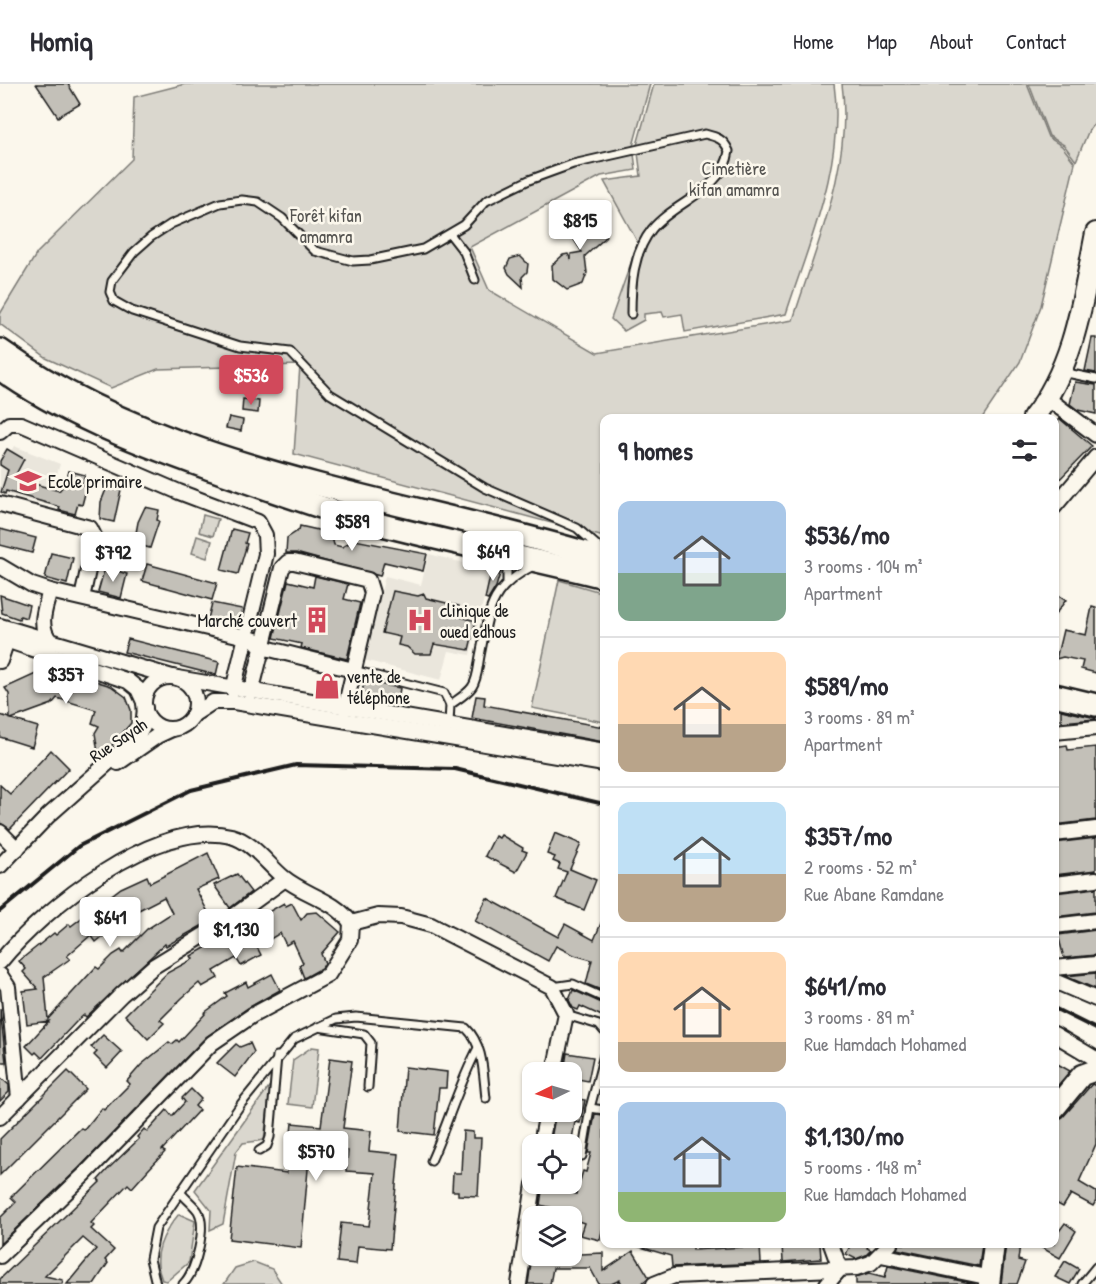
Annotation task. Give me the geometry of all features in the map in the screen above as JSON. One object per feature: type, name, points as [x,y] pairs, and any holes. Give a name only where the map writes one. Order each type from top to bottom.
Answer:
[{"type":"main road","points":[[0,350],[44,379],[96,407],[183,444],[260,469],[550,542],[600,557]]},
{"type":"main road","points":[[0,369],[32,391],[163,452],[309,504],[459,544],[494,549],[600,576]]},
{"type":"main road","points":[[1059,682],[1096,690]]},
{"type":"main road","points":[[1059,696],[1096,705]]},
{"type":"street","points":[[1035,414],[1047,399],[1062,372],[1076,330],[1096,233]]},
{"type":"street","points":[[1047,399],[1096,435]]},
{"type":"street","points":[[0,432],[9,424],[21,424],[170,488],[258,522],[265,535],[266,554],[233,690]]},
{"type":"street","points":[[1059,501],[1096,458]]},
{"type":"street","points":[[0,504],[90,528],[94,538],[82,598]]},
{"type":"street","points":[[251,693],[282,568],[288,562],[368,580],[372,593],[345,708]]},
{"type":"street","points":[[0,566],[32,585],[50,591],[246,637],[255,640],[262,647],[353,670]]},
{"type":"street","points":[[50,591],[43,618],[45,635],[51,642]]},
{"type":"street","points":[[23,633],[33,628],[43,618]]},
{"type":"street","points":[[0,626],[174,678],[233,690],[449,723],[600,750]]},
{"type":"street","points":[[0,661],[4,639],[103,671],[134,684],[152,722],[161,728],[172,729],[187,723],[193,715],[213,702],[234,702],[600,763]]},
{"type":"street","points":[[144,705],[147,691],[155,682],[174,678],[187,684],[194,693],[196,704],[193,715]]},
{"type":"street","name":"Rue Sayah","points":[[0,866],[85,783],[136,738],[143,728],[144,705]]},
{"type":"street","points":[[1059,732],[1096,728]]},
{"type":"street","name":"Rue Sayah","points":[[85,783],[157,736],[172,729]]},
{"type":"street","points":[[1059,833],[1096,829]]},
{"type":"street","points":[[0,832],[17,849]]},
{"type":"street","points":[[0,962],[19,939],[63,900],[104,872],[148,849],[185,836],[216,834],[242,840],[285,879],[341,912],[351,923],[350,940],[328,975],[253,1015],[212,1043],[85,1174],[0,1256]]},
{"type":"street","points":[[0,1117],[154,966],[227,921],[285,879]]},
{"type":"street","points":[[1059,883],[1096,879]]},
{"type":"street","points":[[351,923],[378,916],[401,917],[431,925],[552,987],[566,1014],[556,1062]]},
{"type":"street","points":[[1059,925],[1096,921]]},
{"type":"street","points":[[1059,968],[1096,964]]},
{"type":"street","points":[[0,975],[8,987],[20,1098]]},
{"type":"street","points":[[1059,983],[1096,999]]},
{"type":"street","points":[[1059,1037],[1096,1059]]},
{"type":"street","points":[[1059,1103],[1082,1075],[1096,1070]]},
{"type":"street","points":[[519,1284],[532,1194]]},
{"type":"street","points":[[832,1248],[840,1269]]},
{"type":"street","points":[[654,1284],[674,1276],[840,1269],[871,1263],[887,1248]]},
{"type":"street","points":[[881,1255],[990,1281],[994,1248]]},
{"type":"street","points":[[826,1284],[840,1269]]},
{"type":"lane","points":[[600,548],[577,528],[485,488],[330,394],[290,352],[240,346],[120,306],[114,301],[110,292],[112,281],[118,270],[151,237],[179,219],[220,203],[242,200],[258,202],[282,218],[315,250],[353,261],[406,254],[423,249],[450,234],[464,225],[486,201],[529,180],[573,164],[705,134],[718,137],[725,142],[729,151],[722,173],[664,216],[643,245],[631,282],[631,314]]},
{"type":"lane","points":[[450,234],[459,243],[475,280]]},
{"type":"lane","points":[[1062,372],[1096,379]]},
{"type":"lane","points":[[494,549],[506,563],[507,582]]},
{"type":"lane","points":[[450,705],[467,692],[475,680],[491,606],[497,592],[507,582],[542,562]]},
{"type":"lane","points":[[353,670],[440,691],[448,698],[450,705],[449,723]]},
{"type":"lane","points":[[552,987],[573,984],[600,996]]},
{"type":"lane","points":[[566,1014],[600,1026]]},
{"type":"lane","points":[[156,1284],[151,1267],[151,1245],[156,1228],[241,1104],[277,1056],[294,1039],[336,1019],[356,1017],[466,1028],[475,1036],[486,1098]]},
{"type":"lane","points":[[318,1027],[364,1034],[368,1038],[371,1043],[368,1087]]},
{"type":"lane","points":[[431,1161],[447,1126],[465,1072],[478,1048]]},
{"type":"lane","points":[[259,1150],[267,1146],[270,1137],[277,1056]]},
{"type":"lane","points":[[582,1156],[590,1108],[600,1070]]},
{"type":"lane","points":[[590,1108],[600,1109]]},
{"type":"lane","points":[[181,1193],[199,1212],[200,1226],[196,1266],[183,1284]]},
{"type":"lane","points":[[1082,1284],[1096,1267]]},
{"type":"shaded area","name":"Ecole primaire","points":[[14,446],[60,464],[48,505],[0,493],[0,470]]},
{"type":"shaded area","points":[[429,554],[491,570],[470,655],[449,651],[441,680],[364,660],[385,576],[421,585]]},
{"type":"green space","name":"Forêt kifan amamra","points":[[185,84],[650,84],[633,146],[636,170],[601,176],[470,247],[489,290],[597,353],[793,320],[822,234],[837,174],[844,114],[842,84],[1027,84],[1048,137],[1062,146],[1075,163],[1041,306],[1020,362],[985,414],[600,414],[600,536],[294,454],[300,365],[158,369],[111,388],[46,358],[0,324],[0,314],[37,253],[132,159],[134,97]]},
{"type":"green space","name":"Cimetière kifan amamra","points":[[654,84],[834,84],[835,142],[830,172],[815,229],[786,314],[685,332],[682,314],[664,317],[662,312],[644,314],[644,320],[624,331],[611,319],[638,243],[604,181],[641,176],[637,145]]},
{"type":"green space","points":[[1029,84],[1096,84],[1096,121],[1089,130],[1076,161],[1064,145],[1049,136]]},
{"type":"green space","points":[[203,515],[218,519],[213,536],[199,532]]},
{"type":"green space","points":[[197,536],[212,541],[207,558],[192,553]]},
{"type":"green space","points":[[559,580],[600,592],[600,721],[532,708]]},
{"type":"green space","points":[[312,1047],[319,1048],[312,1107],[288,1104],[293,1060]]},
{"type":"green space","points":[[271,1084],[264,1140],[243,1143],[236,1152],[223,1224],[210,1230],[211,1210],[195,1190]]},
{"type":"green space","points":[[179,1214],[195,1221],[189,1262],[167,1281],[162,1280],[158,1262],[160,1245]]},
{"type":"green space","points":[[254,1262],[272,1269],[282,1284],[224,1284],[235,1268]]},
{"type":"building","points":[[36,84],[68,84],[80,104],[58,117]]},
{"type":"building","points":[[587,213],[599,216],[607,232],[605,238],[585,256],[587,273],[583,284],[567,290],[553,279],[552,265],[563,255],[568,254],[571,260],[571,254],[582,252],[573,238],[572,221]]},
{"type":"building","points":[[520,256],[528,264],[527,272],[522,277],[523,287],[506,268],[510,259]]},
{"type":"building","points":[[1092,338],[1096,338],[1096,373],[1085,371]]},
{"type":"building","points":[[1075,382],[1096,385],[1096,414],[1078,410],[1070,404]]},
{"type":"building","points":[[243,399],[259,401],[258,413],[242,411]]},
{"type":"building","points":[[229,417],[243,420],[241,431],[226,428]]},
{"type":"building","points":[[1059,420],[1092,446],[1059,480]]},
{"type":"building","points":[[7,449],[24,459],[14,478],[59,491],[66,483],[69,471],[85,475],[82,485],[87,486],[82,505],[78,504],[75,514],[59,510],[60,507],[6,491],[5,494],[1,492],[8,470],[0,465],[0,461]]},
{"type":"building","points":[[109,482],[122,485],[114,522],[100,519],[101,502]]},
{"type":"building","points":[[145,507],[159,510],[157,520],[159,521],[150,548],[134,544],[138,522]]},
{"type":"building","points":[[300,526],[331,533],[334,545],[342,547],[349,543],[350,539],[427,554],[423,571],[384,562],[380,576],[296,553],[286,553],[287,538],[299,530]]},
{"type":"building","points":[[0,529],[36,538],[32,553],[0,545]]},
{"type":"building","points":[[232,529],[248,533],[238,574],[221,570]]},
{"type":"building","points":[[51,553],[73,558],[67,584],[45,578]]},
{"type":"building","points":[[147,564],[217,583],[212,600],[142,581]]},
{"type":"building","points":[[105,567],[127,574],[121,598],[98,592]]},
{"type":"building","points":[[492,568],[501,570],[496,587],[488,600],[485,599]]},
{"type":"building","name":"Marché couvert","points":[[315,576],[348,584],[344,599],[360,603],[347,659],[301,648],[302,644],[274,638],[288,581],[313,587]]},
{"type":"building","name":"clinique de oued edhous","points":[[393,591],[418,596],[424,594],[426,598],[459,606],[457,616],[476,621],[469,650],[434,644],[431,654],[415,654],[407,647],[398,645],[400,637],[382,633]]},
{"type":"building","points":[[0,595],[29,605],[26,618],[20,616],[19,619],[2,613]]},
{"type":"building","points":[[1059,595],[1066,600],[1059,609]]},
{"type":"building","points":[[212,603],[242,609],[238,626],[208,619]]},
{"type":"building","points":[[1092,607],[1096,608],[1096,673],[1081,669],[1083,661],[1059,658],[1063,630],[1086,635]]},
{"type":"building","points":[[128,639],[219,662],[216,675],[124,652]]},
{"type":"building","points":[[51,667],[111,686],[126,697],[131,710],[131,723],[107,751],[103,748],[98,753],[95,733],[99,726],[92,723],[96,710],[57,698],[52,704],[11,719],[38,727],[32,747],[0,737],[0,715],[10,718],[9,694],[5,688]]},
{"type":"building","points":[[364,681],[400,688],[397,706],[361,700]]},
{"type":"building","points":[[476,696],[485,697],[484,705],[600,726],[600,741],[472,718]]},
{"type":"building","points":[[1061,710],[1096,718],[1096,719],[1061,722]]},
{"type":"building","points":[[1067,745],[1068,750],[1096,747],[1096,820],[1059,824],[1059,746]]},
{"type":"building","points":[[51,750],[69,768],[10,829],[0,823],[0,785],[10,794]]},
{"type":"building","points":[[555,833],[581,844],[570,869],[596,880],[584,910],[556,898],[567,872],[558,869],[560,864],[553,861],[555,857],[547,854]]},
{"type":"building","points":[[501,835],[527,852],[516,872],[485,856],[495,836],[499,838]]},
{"type":"building","points":[[1096,838],[1096,870],[1059,874],[1059,842]]},
{"type":"building","points":[[208,853],[219,879],[196,889],[212,920],[166,946],[165,944],[86,1017],[84,1015],[77,1021],[42,1058],[36,1052],[34,1054],[26,1046],[49,1021],[27,1024],[23,991],[38,989],[23,972],[26,969],[19,961],[54,933],[56,935],[69,924],[71,926],[121,888],[147,876],[150,883]],"holes":[[[164,897],[172,913],[147,929],[123,953],[121,950],[99,969],[96,967],[48,1019],[44,977],[70,959],[67,956],[91,935],[96,942],[129,915]]]},
{"type":"building","points":[[237,874],[251,892],[230,908],[214,885]]},
{"type":"building","points":[[1096,888],[1096,912],[1059,916],[1059,892]]},
{"type":"building","points":[[487,898],[558,937],[565,924],[594,940],[600,926],[600,990],[586,984],[592,960],[574,955],[556,946],[548,961],[475,921]]},
{"type":"building","points":[[284,903],[286,906],[292,903],[301,920],[307,913],[317,912],[340,932],[321,954],[325,963],[322,968],[304,978],[299,965],[303,963],[293,941],[286,945],[280,933],[257,947],[261,955],[241,966],[236,958],[214,971],[218,978],[202,987],[199,983],[160,1020],[164,1023],[148,1039],[125,1015],[167,973],[193,959],[191,956]]},
{"type":"building","points":[[1096,930],[1096,955],[1064,958],[1059,935]]},
{"type":"building","points":[[1096,973],[1096,989],[1065,976]]},
{"type":"building","points":[[272,974],[280,990],[248,1008],[206,1037],[79,1168],[0,1244],[0,1218],[16,1202],[11,1197],[81,1128],[84,1130],[102,1108],[104,1110],[130,1084],[127,1081],[141,1065],[169,1042],[172,1044],[177,1040],[179,1042],[204,1013],[227,996],[225,993],[246,982],[248,987]]},
{"type":"building","points":[[573,990],[600,1002],[600,1015],[580,1006],[578,1010],[573,1008],[569,1000]]},
{"type":"building","points":[[0,1009],[6,1062],[0,1062]]},
{"type":"building","points":[[103,1035],[122,1052],[107,1068],[94,1055],[97,1052],[91,1047]]},
{"type":"building","points":[[250,1043],[254,1052],[235,1077],[217,1063],[236,1044],[240,1047]]},
{"type":"building","points":[[567,1053],[593,1057],[588,1081],[582,1080],[582,1062],[566,1062]]},
{"type":"building","points":[[330,1058],[352,1061],[343,1128],[371,1131],[369,1151],[399,1154],[390,1249],[358,1246],[356,1264],[337,1262],[341,1223],[369,1226],[375,1173],[346,1171],[348,1151],[310,1147],[301,1248],[229,1239],[237,1167],[287,1173],[292,1123],[321,1126]]},
{"type":"building","points":[[1059,1065],[1070,1071],[1059,1084]]},
{"type":"building","points":[[405,1067],[447,1072],[446,1088],[439,1088],[434,1135],[400,1131]]},
{"type":"building","points":[[68,1071],[86,1089],[0,1175],[0,1139]]},
{"type":"building","points":[[0,1077],[9,1085],[9,1092],[0,1101]]},
{"type":"building","points":[[1092,1084],[1096,1086],[1096,1144],[1079,1182],[1096,1192],[1096,1201],[1093,1206],[1071,1194],[1063,1207],[1059,1205],[1059,1119]]},
{"type":"building","points":[[191,1089],[201,1099],[195,1106],[199,1110],[162,1150],[165,1152],[132,1188],[128,1184],[91,1223],[94,1226],[91,1229],[114,1250],[105,1260],[108,1263],[94,1284],[67,1284],[96,1249],[83,1238],[45,1276],[63,1280],[62,1284],[0,1284],[0,1279],[100,1182],[98,1180],[139,1139],[137,1137],[144,1129],[147,1132],[167,1110],[172,1116],[185,1102],[182,1098]]},
{"type":"building","points":[[595,1114],[600,1115],[600,1240],[582,1236],[584,1223],[582,1222],[582,1206],[540,1205],[542,1194],[582,1194],[582,1174],[583,1171],[586,1172],[591,1153],[588,1153]]},
{"type":"building","points":[[554,1122],[575,1122],[573,1134],[552,1134]]},
{"type":"building","points":[[463,1131],[473,1132],[473,1138],[481,1138],[478,1196],[458,1195],[458,1191],[452,1191],[453,1173],[461,1173]]},
{"type":"building","points":[[1065,1223],[1076,1231],[1060,1258],[1042,1248],[1059,1248],[1059,1231]]},
{"type":"building","points":[[644,1248],[693,1248],[693,1250],[760,1248],[761,1263],[672,1267],[671,1256]]},
{"type":"building","points":[[782,1248],[820,1248],[821,1259],[783,1262]]},
{"type":"building","points":[[849,1248],[871,1250],[856,1259],[846,1254]]},
{"type":"building","points":[[897,1248],[981,1248],[979,1266]]},
{"type":"building","points":[[1006,1248],[1020,1248],[1018,1260],[1025,1262],[1017,1284],[1001,1284]]},
{"type":"building","points":[[633,1251],[649,1277],[641,1284],[622,1284],[620,1280],[611,1284],[599,1284],[590,1268],[553,1268],[550,1284],[528,1284],[531,1266],[582,1266],[582,1254],[603,1253],[603,1271]]},
{"type":"building","points":[[1065,1261],[1079,1269],[1070,1284],[1055,1277]]},
{"type":"building","points":[[888,1266],[976,1284],[856,1284],[856,1277],[869,1273],[885,1277]]},
{"type":"railway","points":[[0,911],[79,846],[191,790],[296,765],[455,769],[600,803]]},
{"type":"railway","points":[[1059,1010],[1096,1029]]},
{"type":"place","name":"Ecole primaire","points":[[28,481]]},
{"type":"place","name":"Marché couvert","points":[[317,620]]},
{"type":"place","name":"clinique de oued edhous","points":[[420,620]]},
{"type":"place","name":"vente de téléphone","points":[[327,686]]}]
